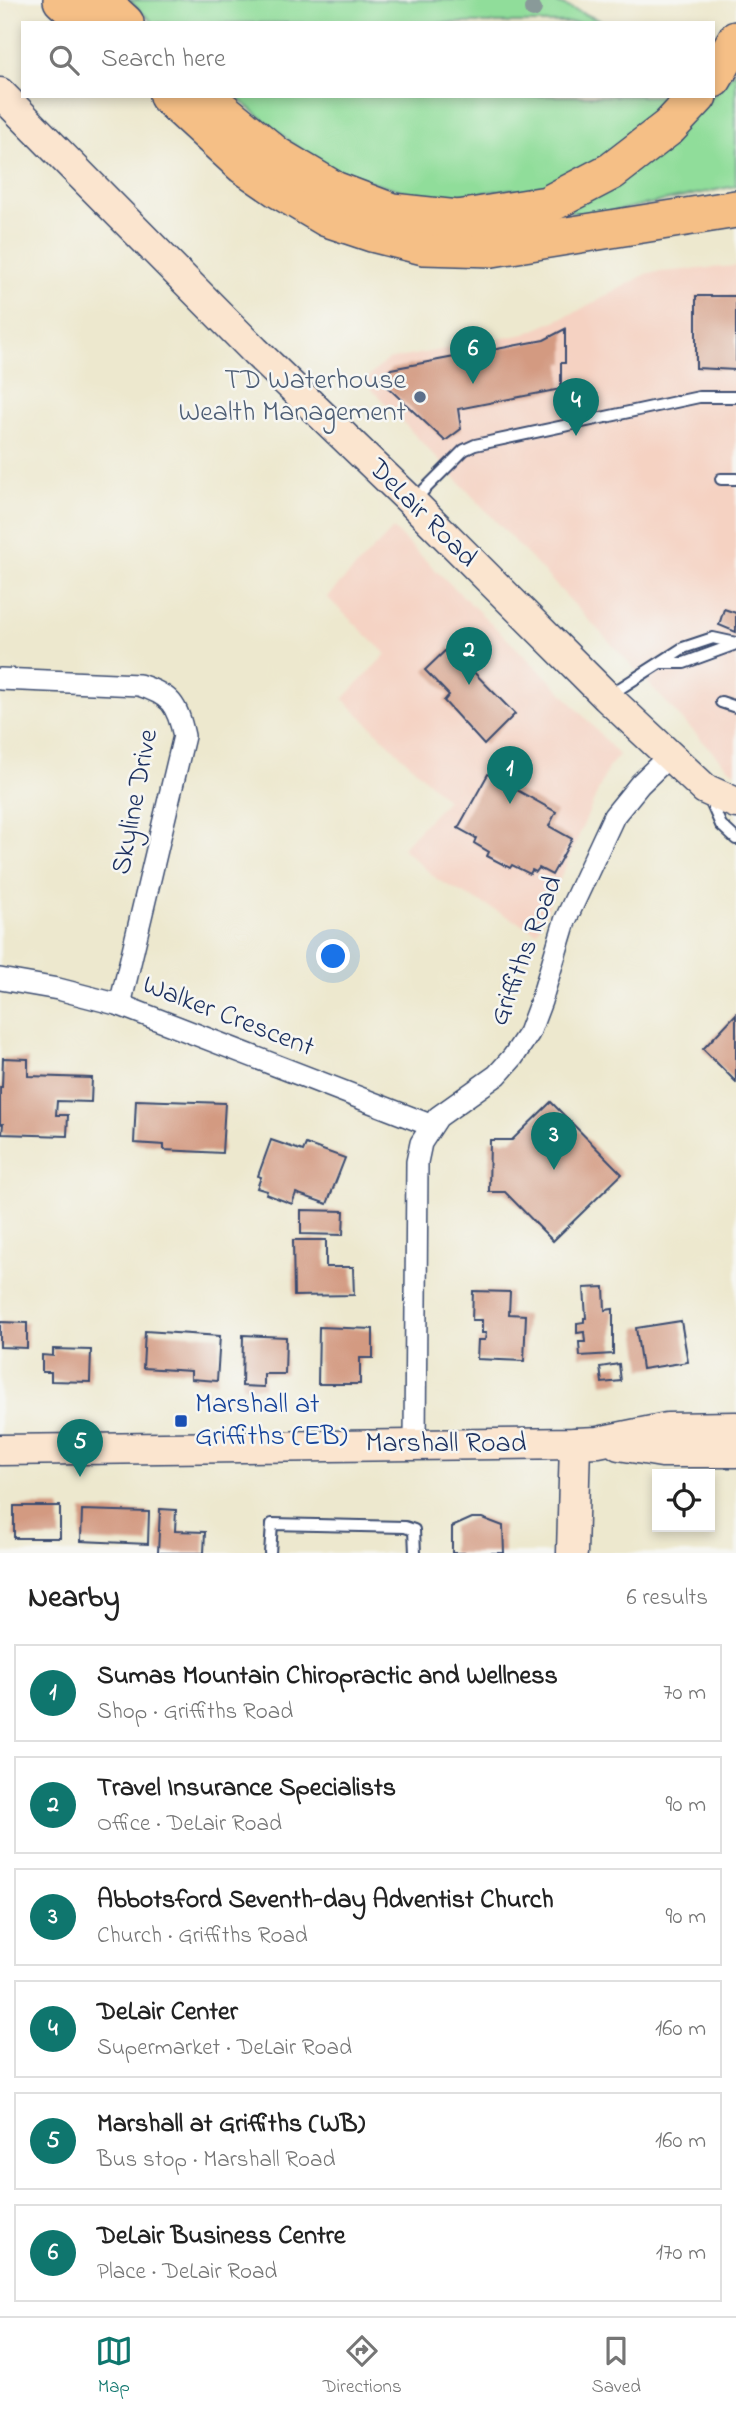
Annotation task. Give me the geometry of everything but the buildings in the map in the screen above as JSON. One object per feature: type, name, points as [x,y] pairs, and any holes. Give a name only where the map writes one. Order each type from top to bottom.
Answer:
[{"type":"highway","points":[[62,0],[85,21]]},
{"type":"highway","points":[[100,0],[123,21]]},
{"type":"highway","points":[[715,76],[736,40]]},
{"type":"highway","points":[[170,98],[243,165],[327,218],[424,246],[492,248],[736,209]]},
{"type":"highway","points":[[207,98],[277,156],[334,190],[392,212],[458,219],[547,205],[612,171],[669,127],[696,98]]},
{"type":"street","name":"DeLair Road","points":[[0,93],[264,360],[669,756],[705,789],[736,803]]},
{"type":"street","name":"Skyline Drive","points":[[0,680],[139,685],[160,692],[179,712],[184,736],[120,1005]]},
{"type":"street","name":"Griffiths Road","points":[[430,1125],[497,1075],[529,1033],[565,921],[614,816],[640,784],[669,756]]},
{"type":"street","name":"Walker Crescent","points":[[0,979],[58,989],[120,1005],[430,1125]]},
{"type":"street","points":[[415,1444],[417,1162],[421,1143],[430,1125]]},
{"type":"street","name":"Marshall Road","points":[[586,1443],[667,1428],[736,1427]]},
{"type":"street","points":[[572,1553],[586,1443]]},
{"type":"street","name":"Marshall Road","points":[[0,1450],[586,1443],[662,1452],[736,1452]]},
{"type":"lane","points":[[412,502],[464,450],[475,445],[699,397],[736,397]]},
{"type":"lane","points":[[721,479],[736,479]]},
{"type":"lane","points":[[607,696],[683,648],[713,638],[736,644]]},
{"type":"lane","points":[[721,702],[736,707]]},
{"type":"lane","points":[[705,789],[721,825],[736,839]]},
{"type":"lane","points":[[270,1553],[272,1524],[405,1527],[414,1530],[415,1553]]},
{"type":"shaded area","points":[[736,266],[736,772],[727,767],[364,381],[387,360],[525,334],[580,310],[648,273]]},
{"type":"shaded area","points":[[393,529],[557,687],[619,755],[608,768],[537,932],[438,880],[402,848],[447,800],[343,699],[386,654],[327,597]]},
{"type":"green space","points":[[129,0],[551,0],[601,21],[151,21]]},
{"type":"green space","points":[[736,70],[736,186],[586,217],[512,189],[431,199],[321,167],[237,98],[715,98],[715,94]]},
{"type":"place","name":"DeLair Business Centre","points":[[473,384]]},
{"type":"place","name":"TD Waterhouse Wealth Management","points":[[420,397]]},
{"type":"place","name":"DeLair Center","points":[[576,436]]},
{"type":"place","name":"Travel Insurance Specialists","points":[[469,685]]},
{"type":"place","name":"Sumas Mountain Chiropractic and Wellness","points":[[510,804]]},
{"type":"place","name":"Abbotsford Seventh-day Adventist Church","points":[[554,1170]]},
{"type":"place","name":"Marshall at Griffiths (EB)","points":[[181,1421]]},
{"type":"place","name":"Marshall at Griffiths (WB)","points":[[80,1477]]}]
